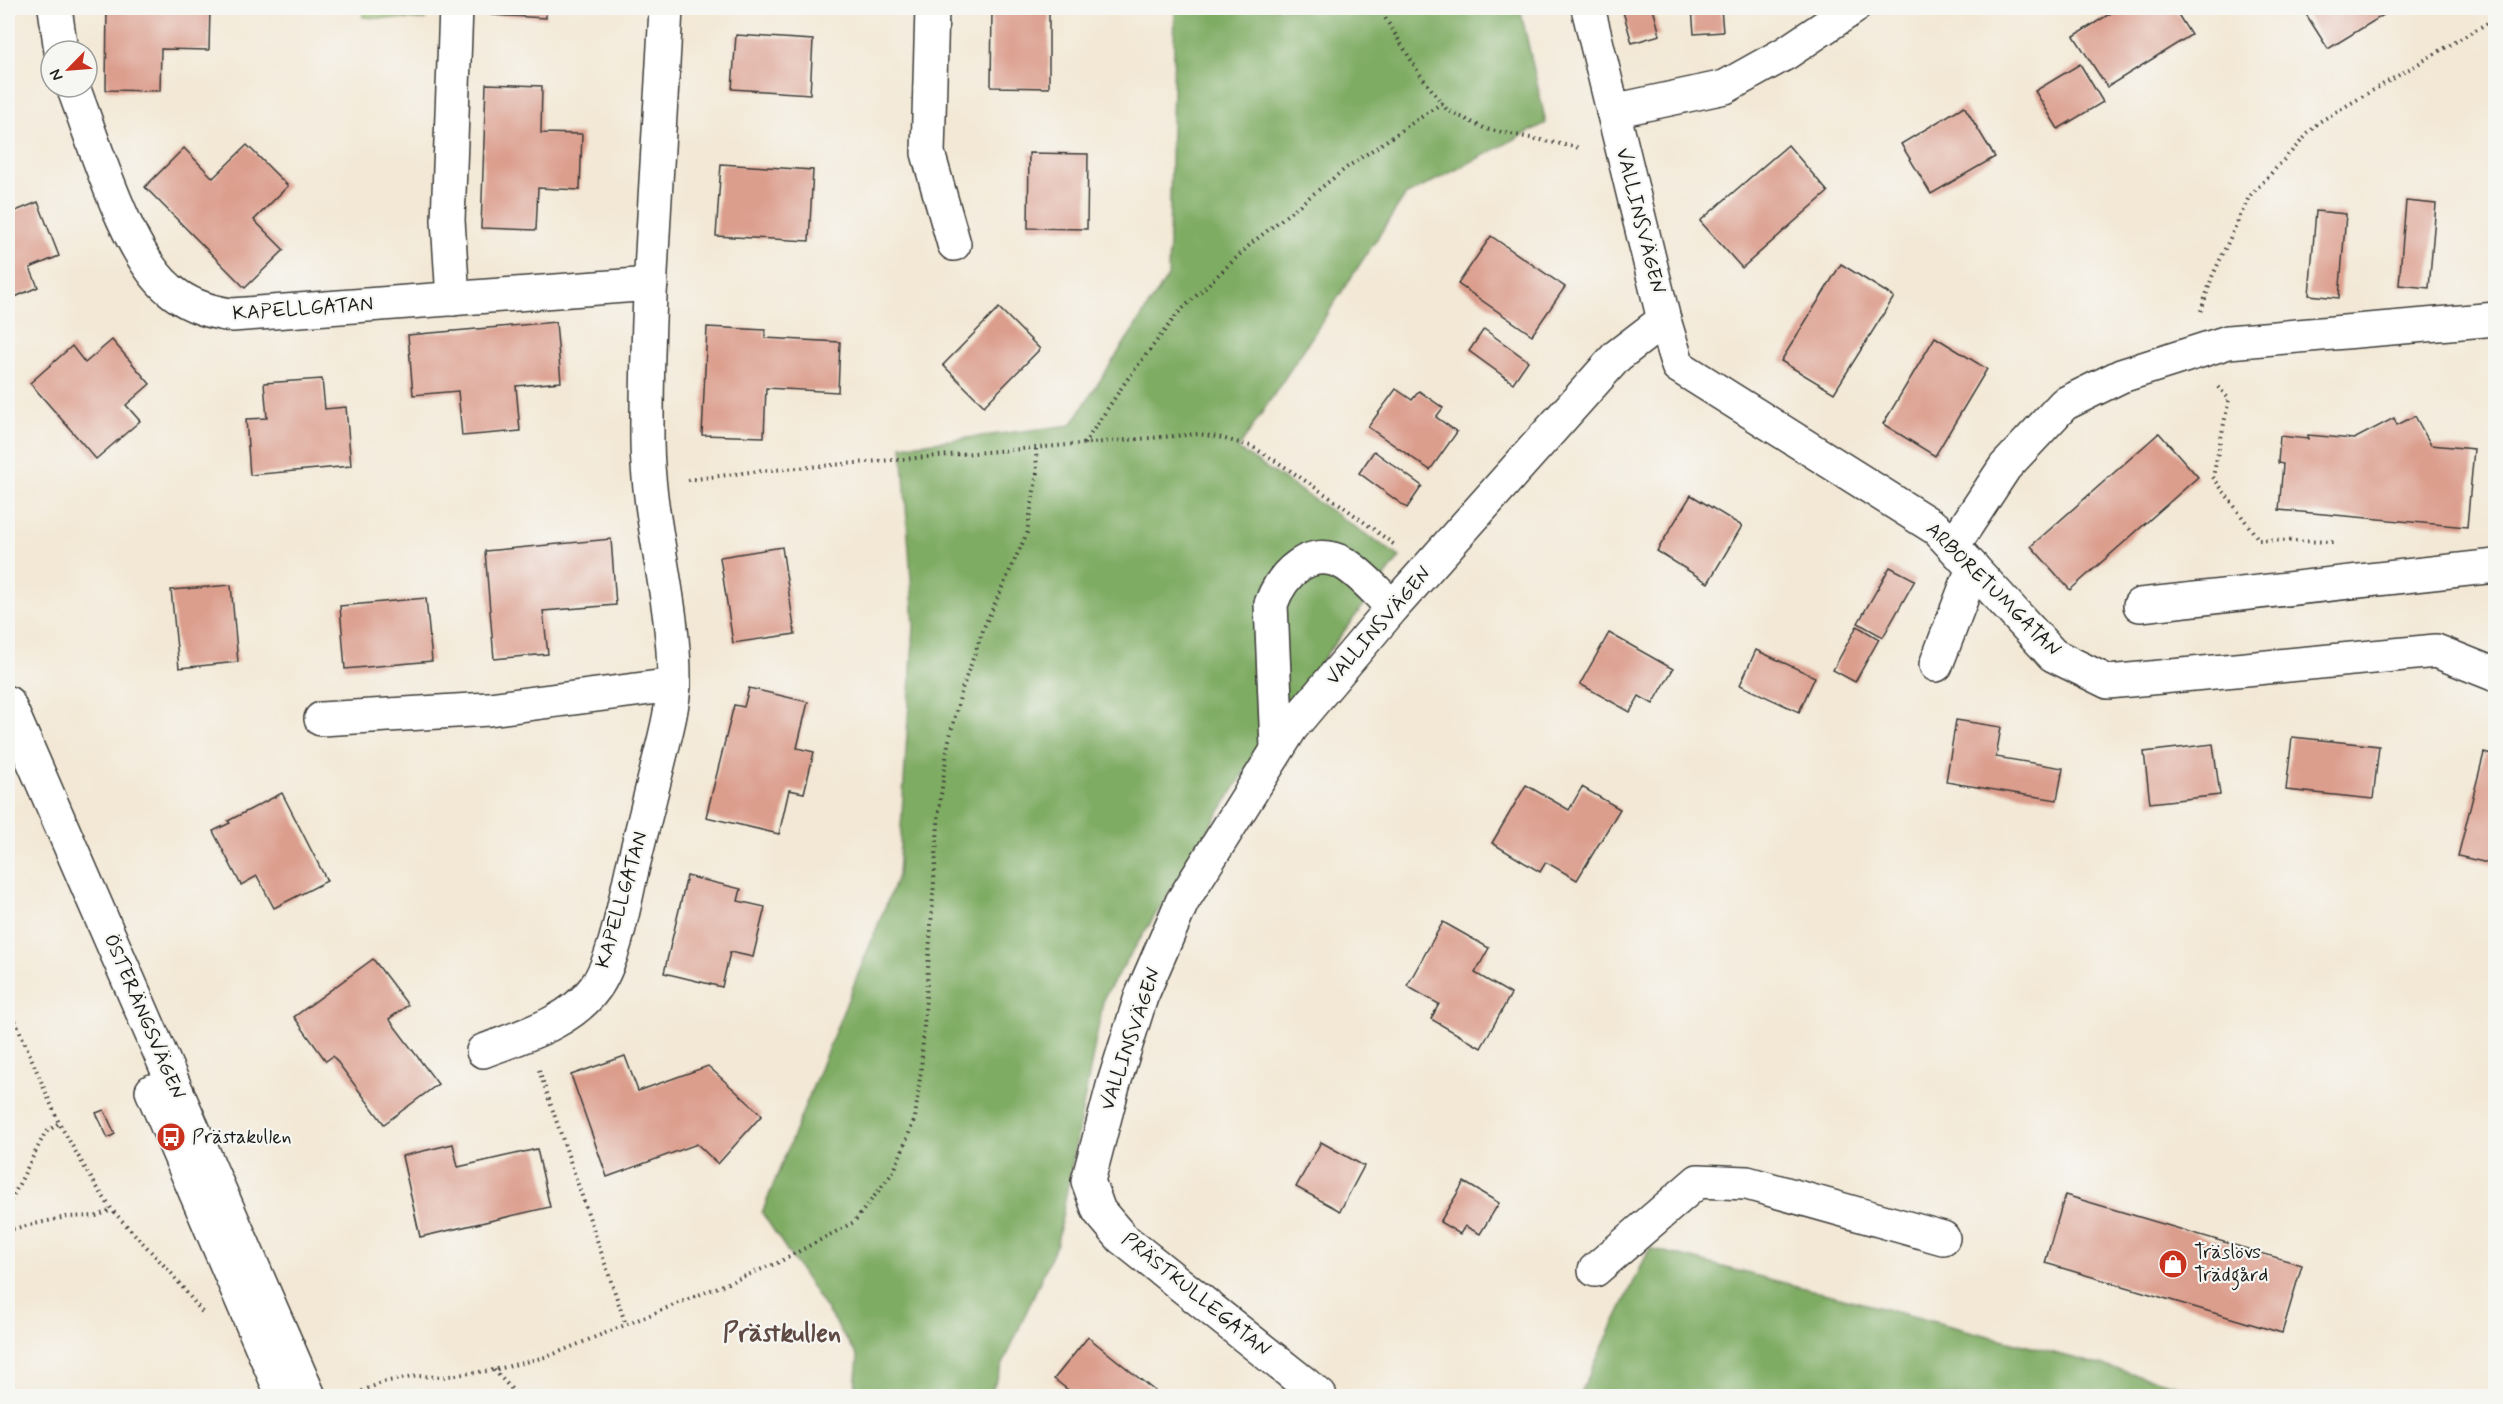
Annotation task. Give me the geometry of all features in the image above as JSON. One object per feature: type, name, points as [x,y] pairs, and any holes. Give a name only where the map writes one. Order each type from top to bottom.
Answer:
[{"type":"street","points":[[55,8],[60,39]]},
{"type":"street","points":[[453,299],[448,220],[456,8]]},
{"type":"street","name":"KAPELLGATAN","points":[[483,1051],[546,1026],[569,1012],[595,989],[608,964],[665,738],[674,685],[671,640],[649,485],[647,441],[651,284],[666,8]]},
{"type":"street","points":[[933,8],[927,153],[954,244]]},
{"type":"street","name":"VALLINSVÄGEN","points":[[1088,1181],[1113,1086],[1141,997],[1178,913],[1277,748],[1393,607],[1617,356],[1664,320],[1588,8]]},
{"type":"street","points":[[1612,111],[1725,87],[1786,53],[1853,8]]},
{"type":"street","name":"KAPELLGATAN","points":[[78,99],[120,211],[138,248],[153,272],[168,289],[187,302],[210,312],[232,315],[651,284]]},
{"type":"street","points":[[1936,665],[1963,557],[2006,467],[2064,404],[2121,376],[2228,342],[2496,319]]},
{"type":"street","name":"ARBORETUMGATAN","points":[[1664,320],[1678,366],[1937,529],[2053,656],[2108,682],[2436,651],[2496,675]]},
{"type":"street","points":[[1277,748],[1271,604],[1277,587],[1294,567],[1327,557],[1345,564],[1393,607]]},
{"type":"street","points":[[2140,605],[2496,566]]},
{"type":"street","points":[[321,719],[489,709],[674,685]]},
{"type":"street","name":"ÖSTERÄNGSVÄGEN","points":[[8,703],[309,1396]]},
{"type":"street","name":"ÖSTERÄNGSVÄGEN","points":[[8,753],[283,1396]]},
{"type":"street","name":"PRÄSTKULLEGATAN","points":[[1088,1181],[1099,1211],[1122,1238],[1320,1396]]},
{"type":"street","points":[[1595,1270],[1698,1181],[1747,1183],[1943,1238]]},
{"type":"path","points":[[1379,8],[1419,73],[1447,110],[1486,129],[1580,148]]},
{"type":"path","points":[[1084,444],[1125,381],[1178,313],[1253,242],[1346,168],[1442,103]]},
{"type":"path","points":[[649,485],[750,472],[1198,434],[1251,446],[1341,505],[1426,572]]},
{"type":"path","points":[[351,1396],[383,1382],[417,1376],[441,1377],[494,1370],[549,1356],[777,1263],[854,1222],[894,1171],[915,1118],[921,1069],[939,810],[948,744],[962,689],[985,625],[1027,533],[1037,473],[1036,449]]},
{"type":"path","points":[[8,1004],[59,1123],[112,1210],[172,1274],[203,1313]]},
{"type":"path","points":[[8,1021],[15,1022]]},
{"type":"path","points":[[527,1034],[626,1325]]},
{"type":"path","points":[[8,1206],[45,1133],[59,1123]]},
{"type":"path","points":[[8,1226],[12,1229],[66,1217],[96,1215],[112,1210]]},
{"type":"path","points":[[494,1370],[518,1396]]},
{"type":"green space","points":[[363,8],[426,8],[425,20],[363,17]]},
{"type":"green space","points":[[1175,8],[1520,8],[1546,123],[1405,196],[1238,449],[1400,557],[1277,720],[1104,997],[1057,1243],[989,1396],[854,1396],[858,1357],[762,1213],[898,875],[914,625],[902,446],[1071,425],[1168,276]]},
{"type":"green space","points":[[1650,1248],[2220,1396],[1579,1396]]},
{"type":"building","points":[[107,8],[210,8],[209,50],[161,49],[160,91],[106,90]]},
{"type":"building","points":[[491,8],[546,8],[546,18],[491,15]]},
{"type":"building","points":[[992,8],[1049,8],[1049,88],[991,87]]},
{"type":"building","points":[[1622,8],[1653,8],[1660,35],[1632,43]]},
{"type":"building","points":[[1692,8],[1721,8],[1723,32],[1694,34]]},
{"type":"building","points":[[2119,8],[2174,8],[2191,35],[2107,87],[2074,36]]},
{"type":"building","points":[[2302,8],[2395,8],[2328,49]]},
{"type":"building","points":[[736,35],[813,40],[810,94],[732,89]]},
{"type":"building","points":[[2080,64],[2103,102],[2058,129],[2035,91]]},
{"type":"building","points":[[486,84],[542,86],[541,133],[582,134],[580,190],[538,188],[536,230],[481,228]]},
{"type":"building","points":[[1964,106],[1995,157],[1931,194],[1901,144]]},
{"type":"building","points":[[247,145],[288,186],[254,220],[284,250],[245,288],[145,187],[184,148],[213,178]]},
{"type":"building","points":[[1788,145],[1828,192],[1742,268],[1700,221]]},
{"type":"building","points":[[1029,153],[1088,154],[1087,229],[1028,228]]},
{"type":"building","points":[[721,164],[813,170],[809,241],[716,236]]},
{"type":"building","points":[[2406,201],[2436,204],[2429,288],[2399,285]]},
{"type":"building","points":[[38,202],[59,256],[30,268],[38,287],[8,300],[8,214]]},
{"type":"building","points":[[2316,211],[2346,214],[2339,298],[2309,295]]},
{"type":"building","points":[[1491,236],[1565,287],[1532,335],[1458,284]]},
{"type":"building","points":[[1841,264],[1894,297],[1834,393],[1781,361]]},
{"type":"building","points":[[999,308],[1040,349],[984,406],[943,365]]},
{"type":"building","points":[[556,322],[561,382],[516,386],[520,431],[462,436],[458,391],[413,395],[408,335]]},
{"type":"building","points":[[707,327],[765,330],[765,338],[840,342],[838,392],[766,388],[764,437],[702,435]]},
{"type":"building","points":[[1484,329],[1528,361],[1513,383],[1469,351]]},
{"type":"building","points":[[1935,337],[1987,369],[1935,456],[1883,424]]},
{"type":"building","points":[[112,340],[150,384],[126,405],[140,421],[96,459],[30,383],[72,346],[85,363]]},
{"type":"building","points":[[322,379],[325,409],[346,407],[351,466],[250,475],[246,419],[267,418],[264,383]]},
{"type":"building","points":[[1396,389],[1412,400],[1419,391],[1443,408],[1436,417],[1457,432],[1430,470],[1368,427]]},
{"type":"building","points":[[2415,416],[2431,445],[2474,449],[2467,527],[2279,510],[2283,464],[2278,463],[2280,436],[2308,439],[2308,435],[2354,439],[2394,418],[2397,425]]},
{"type":"building","points":[[2159,433],[2198,477],[2070,590],[2031,546]]},
{"type":"building","points":[[1374,451],[1422,486],[1407,508],[1359,473]]},
{"type":"building","points":[[1691,495],[1742,526],[1708,583],[1657,551]]},
{"type":"building","points":[[611,539],[616,605],[543,611],[548,654],[494,659],[485,551]]},
{"type":"building","points":[[782,547],[795,634],[733,643],[720,557]]},
{"type":"building","points":[[1890,567],[1915,580],[1883,637],[1858,623]]},
{"type":"building","points":[[231,585],[238,662],[179,668],[171,590]]},
{"type":"building","points":[[426,598],[432,661],[345,669],[340,606]]},
{"type":"building","points":[[1857,626],[1879,639],[1855,682],[1833,670]]},
{"type":"building","points":[[1609,633],[1673,669],[1653,704],[1639,696],[1630,712],[1580,684]]},
{"type":"building","points":[[1756,650],[1815,677],[1799,712],[1740,685]]},
{"type":"building","points":[[749,688],[808,702],[797,748],[814,752],[804,793],[789,790],[779,834],[706,817],[734,705],[744,707]]},
{"type":"building","points":[[1956,720],[2001,727],[1996,757],[2063,768],[2057,800],[1946,782]]},
{"type":"building","points":[[2292,737],[2379,746],[2373,799],[2286,790]]},
{"type":"building","points":[[2213,744],[2220,795],[2150,803],[2144,752]]},
{"type":"building","points":[[2484,753],[2496,756],[2496,865],[2458,856]]},
{"type":"building","points":[[1526,785],[1569,810],[1582,787],[1620,809],[1577,880],[1546,862],[1540,872],[1492,843]]},
{"type":"building","points":[[282,793],[327,881],[274,908],[257,876],[241,885],[213,831]]},
{"type":"building","points":[[687,876],[741,889],[738,901],[765,907],[753,957],[730,952],[722,987],[664,973]]},
{"type":"building","points":[[1443,922],[1489,948],[1475,973],[1511,994],[1481,1048],[1431,1019],[1439,1004],[1407,986]]},
{"type":"building","points":[[373,959],[408,1005],[389,1019],[438,1084],[384,1124],[333,1056],[326,1061],[294,1017]]},
{"type":"building","points":[[625,1056],[638,1091],[708,1066],[762,1115],[718,1164],[697,1144],[607,1177],[571,1075]]},
{"type":"building","points":[[104,1110],[115,1134],[108,1138],[96,1113]]},
{"type":"building","points":[[1321,1142],[1364,1166],[1340,1211],[1296,1187]]},
{"type":"building","points":[[453,1144],[458,1167],[537,1149],[550,1207],[420,1237],[402,1156]]},
{"type":"building","points":[[1464,1182],[1499,1203],[1480,1234],[1465,1226],[1460,1234],[1440,1222]]},
{"type":"building","name":"Träslövs Trädgård","points":[[2065,1195],[2302,1265],[2282,1333],[2045,1263]]},
{"type":"building","points":[[1088,1337],[1161,1396],[1076,1396],[1054,1379]]},
{"type":"place","name":"Prästakullen","points":[[171,1137]]},
{"type":"place","name":"Träslövs Trädgård","points":[[2173,1264]]},
{"type":"district","name":"Prästkullen","points":[[782,1334]]}]
